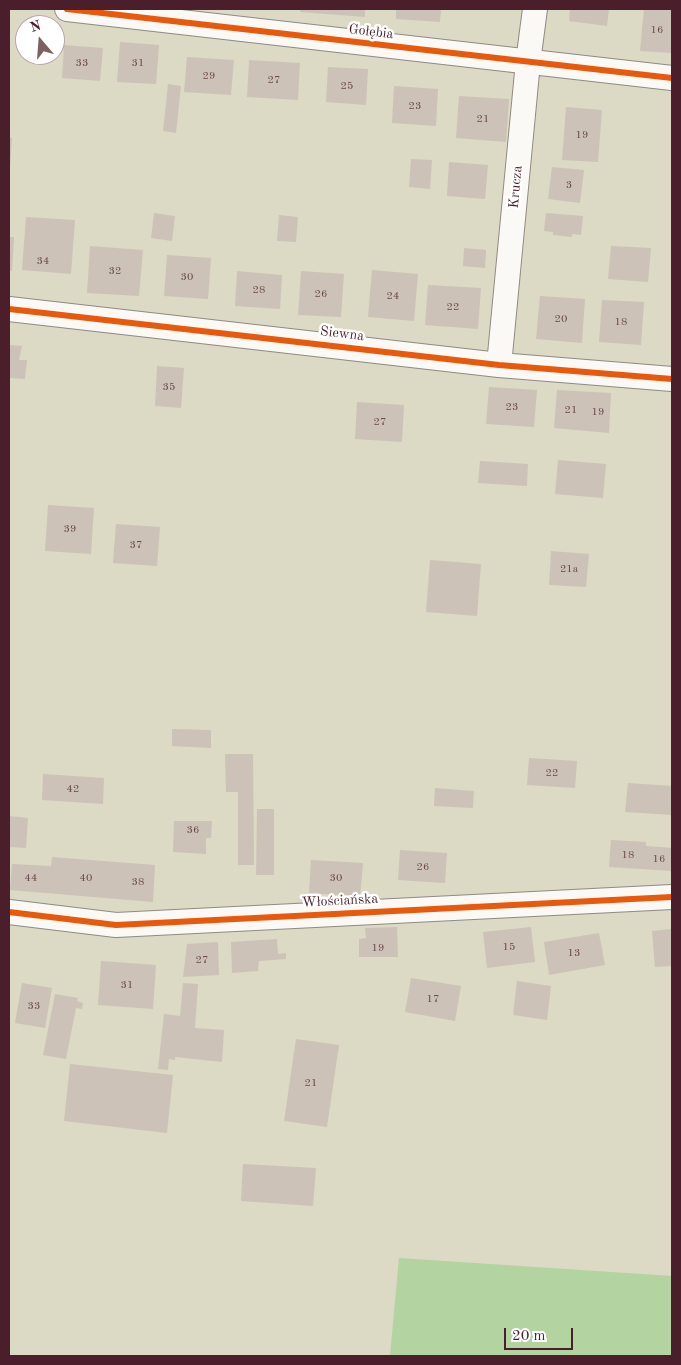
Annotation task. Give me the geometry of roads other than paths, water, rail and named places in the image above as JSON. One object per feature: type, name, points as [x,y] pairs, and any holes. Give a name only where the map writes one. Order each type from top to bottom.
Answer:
[{"type":"street","name":"Gołębia","points":[[67,9],[672,78]]},
{"type":"street","name":"Krucza","points":[[499,365],[528,62],[535,9]]},
{"type":"street","name":"Siewna","points":[[9,309],[499,365],[672,380]]},
{"type":"street","name":"Włościańska","points":[[9,912],[116,925],[672,897]]}]
